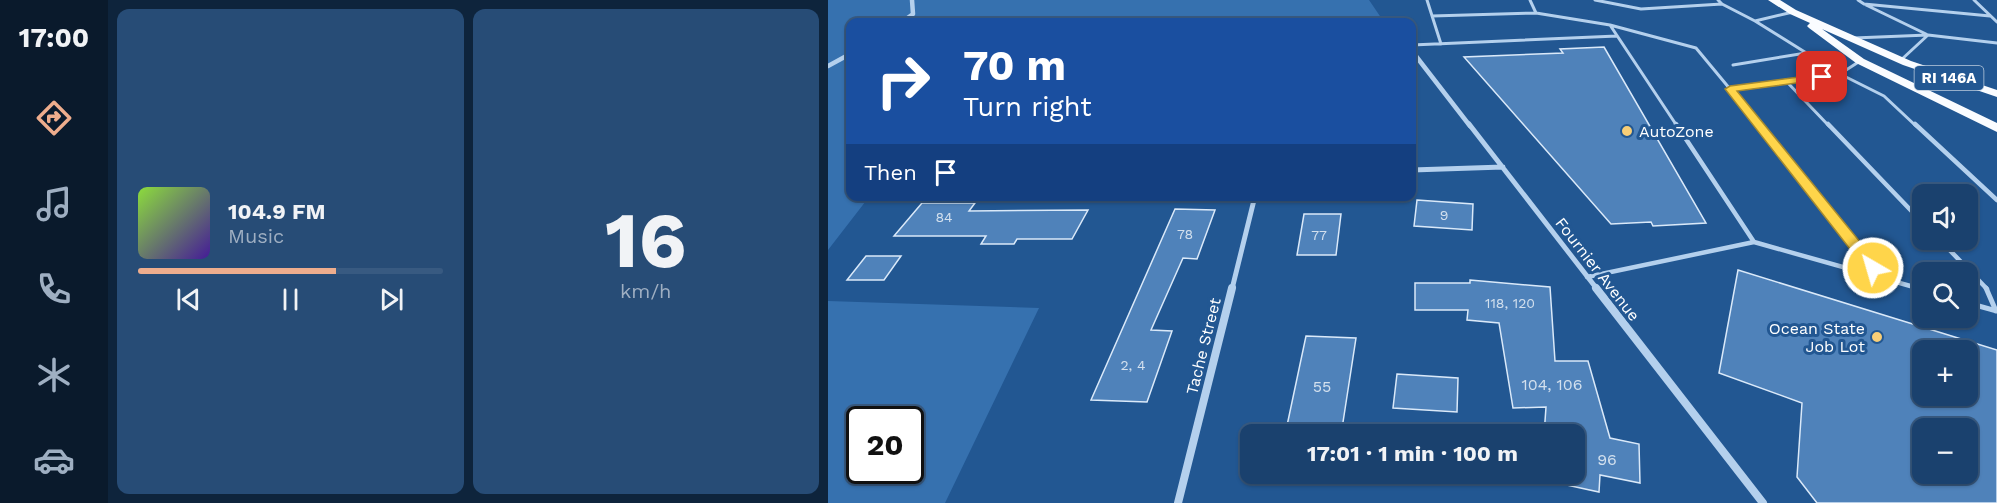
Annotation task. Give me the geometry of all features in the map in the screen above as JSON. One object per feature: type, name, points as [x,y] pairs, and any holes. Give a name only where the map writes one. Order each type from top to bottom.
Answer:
[{"type":"main road","name":"RI 146A","points":[[1773,0],[1793,12],[1901,60],[1997,94]]},
{"type":"main road","points":[[1793,12],[1860,61],[1997,128]]},
{"type":"street","points":[[908,18],[913,14],[912,0]]},
{"type":"street","points":[[828,66],[846,56]]},
{"type":"street","name":"Fournier Avenue","points":[[1416,56],[1763,503]]},
{"type":"street","points":[[1416,170],[1503,167]]},
{"type":"street","name":"Tache Street","points":[[1178,503],[1254,201]]},
{"type":"lane","points":[[1427,0],[1441,44]]},
{"type":"lane","points":[[1530,0],[1536,13]]},
{"type":"lane","points":[[1595,0],[1641,9],[1722,3]]},
{"type":"lane","points":[[1718,0],[1840,75],[1884,96],[1997,200]]},
{"type":"lane","points":[[1858,0],[1928,35]]},
{"type":"lane","points":[[1974,0],[1997,22]]},
{"type":"lane","points":[[1864,4],[1990,16]]},
{"type":"lane","points":[[1755,21],[1793,12]]},
{"type":"lane","points":[[1432,16],[1536,13],[1610,25],[1696,48],[1866,259],[1873,268],[1874,276]]},
{"type":"lane","points":[[1610,25],[1754,242]]},
{"type":"lane","points":[[1901,60],[1928,35]]},
{"type":"lane","points":[[1854,39],[1928,35],[1997,43]]},
{"type":"lane","points":[[1416,45],[1617,36]]},
{"type":"lane","points":[[1733,65],[1806,53]]},
{"type":"lane","points":[[1730,89],[1840,75],[1860,61]]},
{"type":"lane","points":[[1787,82],[1912,212]]},
{"type":"lane","points":[[1587,277],[1754,242],[1912,287]]},
{"type":"lane","points":[[1950,250],[1989,291],[1996,311]]},
{"type":"lane","points":[[1978,306],[1996,311]]},
{"type":"shaded area","points":[[828,0],[1369,0],[1381,18],[846,18],[846,201],[866,201],[828,250]]},
{"type":"shaded area","points":[[828,301],[1039,308],[945,503],[828,503]]},
{"type":"building","points":[[1604,47],[1706,223],[1653,226],[1651,222],[1611,224],[1464,57],[1563,53],[1560,49]]},
{"type":"building","points":[[1417,200],[1473,204],[1472,230],[1414,226]]},
{"type":"building","points":[[922,203],[975,203],[969,211],[1088,210],[1072,239],[1017,239],[1014,244],[981,244],[986,236],[894,236]]},
{"type":"building","points":[[1175,209],[1215,210],[1197,259],[1183,258],[1151,330],[1172,331],[1147,402],[1091,400]]},
{"type":"building","points":[[1304,214],[1341,214],[1336,255],[1297,255]]},
{"type":"building","points":[[866,256],[901,256],[884,280],[847,280]]},
{"type":"building","points":[[1738,270],[1912,324],[1912,328],[1926,328],[1965,340],[1912,340],[1912,406],[1978,406],[1978,344],[1997,350],[1997,503],[1817,503],[1797,477],[1802,403],[1719,373]]},
{"type":"building","points":[[1470,280],[1550,287],[1555,361],[1588,361],[1610,438],[1639,444],[1640,483],[1600,475],[1599,492],[1562,484],[1585,484],[1585,424],[1545,424],[1546,407],[1513,408],[1499,323],[1467,320],[1468,310],[1415,310],[1415,283],[1470,283]]},
{"type":"building","points":[[1306,336],[1356,338],[1343,424],[1287,424]]},
{"type":"building","points":[[1397,374],[1458,378],[1457,412],[1393,408]]},
{"type":"place","name":"AutoZone","points":[[1627,131]]},
{"type":"place","name":"Ocean State Job Lot","points":[[1877,337]]},
{"type":"route","points":[[1822,77],[1730,89],[1873,268]]}]
